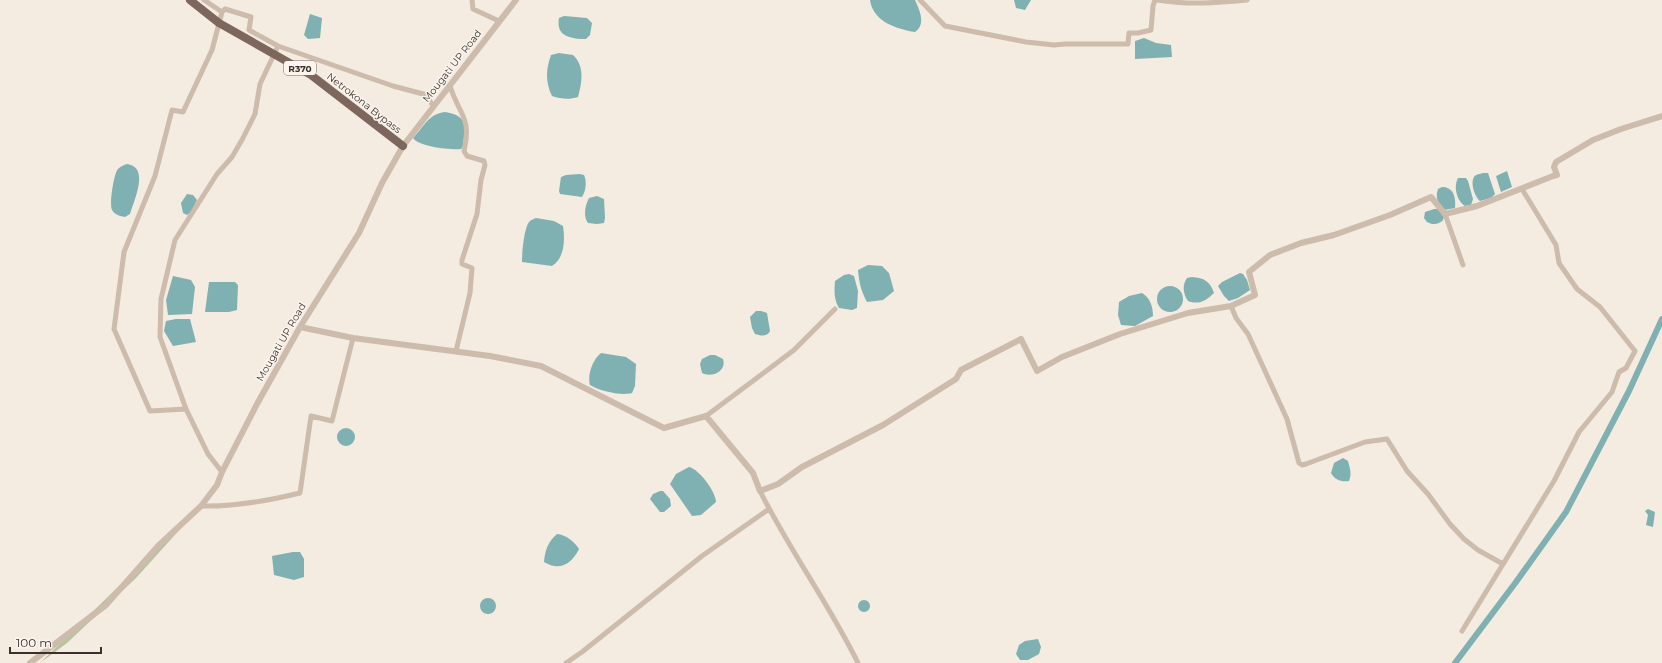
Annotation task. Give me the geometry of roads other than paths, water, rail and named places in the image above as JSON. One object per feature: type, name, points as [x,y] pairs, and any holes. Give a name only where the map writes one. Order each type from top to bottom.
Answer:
[{"type":"main road","name":"Netrokona Bypass","points":[[190,0],[219,23],[276,50],[312,75],[403,146]]},
{"type":"street","points":[[204,0],[222,12]]},
{"type":"street","points":[[472,0],[473,8],[499,20]]},
{"type":"street","name":"Mougati UP Road","points":[[34,662],[106,605],[158,546],[201,506],[217,485],[256,404],[300,327],[359,233],[382,183],[403,146],[434,104],[467,65],[499,20],[516,0]]},
{"type":"street","points":[[920,0],[945,26],[1026,42],[1054,45],[1128,44],[1129,33],[1138,33],[1151,30],[1153,6],[1156,0],[1208,4],[1247,0]]},
{"type":"street","points":[[186,409],[150,411],[114,329],[124,252],[155,176],[172,110],[183,112],[212,50],[224,9],[251,17],[249,30],[276,50],[427,95],[431,103],[434,104]]},
{"type":"street","points":[[222,472],[208,454],[186,409],[160,337],[161,299],[175,240],[217,174],[232,157],[243,138],[255,114],[260,84],[276,50]]},
{"type":"street","points":[[450,86],[454,100],[462,112],[467,125],[467,137],[464,151],[467,156],[484,161],[485,165],[481,180],[477,214],[462,260],[462,264],[472,268],[472,274],[470,293],[456,351]]},
{"type":"street","points":[[1445,214],[1463,210],[1522,189],[1556,174],[1554,167],[1556,162],[1593,140],[1662,116]]},
{"type":"street","points":[[1462,631],[1554,481],[1579,432],[1612,392],[1619,372],[1626,368],[1636,351],[1600,307],[1577,289],[1559,263],[1556,244],[1522,189]]},
{"type":"street","points":[[760,492],[778,484],[802,467],[883,425],[956,379],[961,370],[1021,339],[1037,371],[1062,357],[1120,334],[1188,313],[1231,306],[1255,295],[1249,272],[1270,255],[1302,243],[1341,233],[1390,215],[1431,197],[1445,214],[1463,265]]},
{"type":"street","points":[[1231,306],[1236,318],[1248,334],[1287,419],[1299,463],[1306,464],[1365,442],[1387,439],[1407,470],[1428,494],[1450,524],[1464,539],[1478,550],[1503,564]]},
{"type":"street","points":[[300,327],[353,338],[490,356],[541,366],[664,428],[706,416],[794,350],[835,309]]},
{"type":"street","points":[[201,506],[239,505],[300,493],[310,416],[332,421],[353,338]]},
{"type":"street","points":[[706,416],[753,473],[760,492],[769,509],[843,633],[858,663]]},
{"type":"street","points":[[566,663],[582,652],[702,556],[769,509]]},
{"type":"water","points":[[870,0],[915,0],[921,17],[918,29],[915,32],[901,29],[887,23],[876,14],[872,8]]},
{"type":"water","points":[[1014,0],[1031,0],[1025,10],[1016,8]]},
{"type":"water","points":[[310,14],[322,18],[320,38],[308,39],[304,35]]},
{"type":"water","points":[[564,16],[587,18],[592,23],[590,35],[586,39],[572,38],[561,32],[559,28],[559,18]]},
{"type":"water","points":[[1144,38],[1156,43],[1171,45],[1172,57],[1135,59],[1135,41]]},
{"type":"water","points":[[559,53],[573,55],[577,59],[582,74],[578,97],[565,99],[552,96],[547,80],[548,65],[551,55]]},
{"type":"water","points":[[445,112],[458,116],[464,123],[464,139],[461,149],[428,146],[416,141],[413,138],[430,118],[439,113]]},
{"type":"water","points":[[127,164],[134,166],[138,171],[139,185],[130,214],[125,217],[113,212],[111,202],[116,172],[120,167]]},
{"type":"water","points":[[1507,171],[1512,187],[1501,192],[1496,176]]},
{"type":"water","points":[[1488,173],[1495,194],[1491,198],[1480,201],[1473,187],[1473,180],[1475,176]]},
{"type":"water","points":[[580,174],[584,175],[586,180],[582,197],[560,194],[561,177]]},
{"type":"water","points":[[1458,178],[1466,178],[1468,181],[1473,199],[1471,205],[1465,206],[1458,197],[1456,185]]},
{"type":"water","points":[[1446,187],[1452,191],[1455,200],[1455,208],[1444,210],[1440,205],[1437,195],[1438,189]]},
{"type":"water","points":[[187,194],[193,195],[197,200],[191,212],[187,215],[183,213],[181,203]]},
{"type":"water","points":[[597,196],[604,199],[604,223],[588,223],[585,214],[586,204],[589,198]]},
{"type":"water","points":[[1438,209],[1444,217],[1440,223],[1431,224],[1424,218],[1425,212]]},
{"type":"water","points":[[536,218],[554,221],[563,226],[564,242],[562,253],[556,263],[552,266],[522,262],[526,228],[530,221]]},
{"type":"water","points":[[868,265],[882,266],[889,273],[894,291],[883,300],[867,302],[863,294],[858,270]]},
{"type":"water","points":[[1240,273],[1243,274],[1247,280],[1250,290],[1238,298],[1229,301],[1218,286],[1222,282]]},
{"type":"water","points":[[849,274],[854,276],[858,291],[857,308],[852,310],[839,308],[836,302],[834,288],[835,281],[844,275]]},
{"type":"water","points":[[173,276],[191,280],[195,287],[192,314],[168,315],[166,300]]},
{"type":"water","points":[[1187,278],[1200,278],[1206,281],[1211,286],[1214,293],[1202,302],[1196,303],[1188,301],[1184,292],[1185,281]]},
{"type":"water","points":[[209,282],[235,282],[238,285],[237,310],[229,312],[205,312]]},
{"type":"water","points":[[1170,286],[1179,290],[1183,299],[1179,308],[1170,312],[1161,308],[1157,299],[1161,290]]},
{"type":"water","points":[[1142,293],[1147,297],[1150,303],[1153,316],[1135,326],[1121,325],[1118,315],[1119,302],[1129,296]]},
{"type":"water","points":[[756,311],[767,313],[770,331],[766,335],[762,336],[755,334],[752,328],[750,317]]},
{"type":"water","points":[[190,319],[196,342],[173,346],[164,331],[166,321]]},
{"type":"water","points":[[601,353],[626,357],[636,364],[635,386],[632,393],[622,394],[611,392],[590,385],[589,377],[591,368],[595,359]]},
{"type":"water","points":[[710,355],[715,355],[723,359],[724,363],[721,370],[710,375],[702,373],[700,364],[702,359]]},
{"type":"water","points":[[342,428],[350,428],[355,433],[353,444],[350,446],[342,446],[337,441],[337,433]]},
{"type":"water","points":[[1343,458],[1348,461],[1351,473],[1349,481],[1338,480],[1331,473],[1334,463]]},
{"type":"water","points":[[689,467],[702,476],[710,487],[716,502],[701,515],[692,516],[670,484],[676,474]]},
{"type":"water","points":[[663,491],[670,499],[671,506],[664,512],[660,512],[650,499],[653,494]]},
{"type":"water","points":[[1648,509],[1655,512],[1653,527],[1646,525],[1648,515],[1645,511]]},
{"type":"water","points":[[557,534],[570,539],[579,549],[576,555],[568,563],[560,566],[549,565],[544,562],[548,546]]},
{"type":"water","points":[[300,552],[304,559],[304,577],[294,580],[274,575],[272,556]]},
{"type":"water","points":[[488,598],[494,600],[496,606],[494,612],[488,614],[482,612],[480,606],[482,600]]},
{"type":"water","points":[[862,600],[866,600],[870,606],[866,612],[862,612],[858,608],[858,604]]},
{"type":"water","points":[[1038,639],[1041,647],[1039,654],[1028,660],[1020,660],[1016,654],[1019,645],[1025,641]]},
{"type":"waterway","points":[[1455,663],[1566,512],[1629,391],[1662,319]]}]
